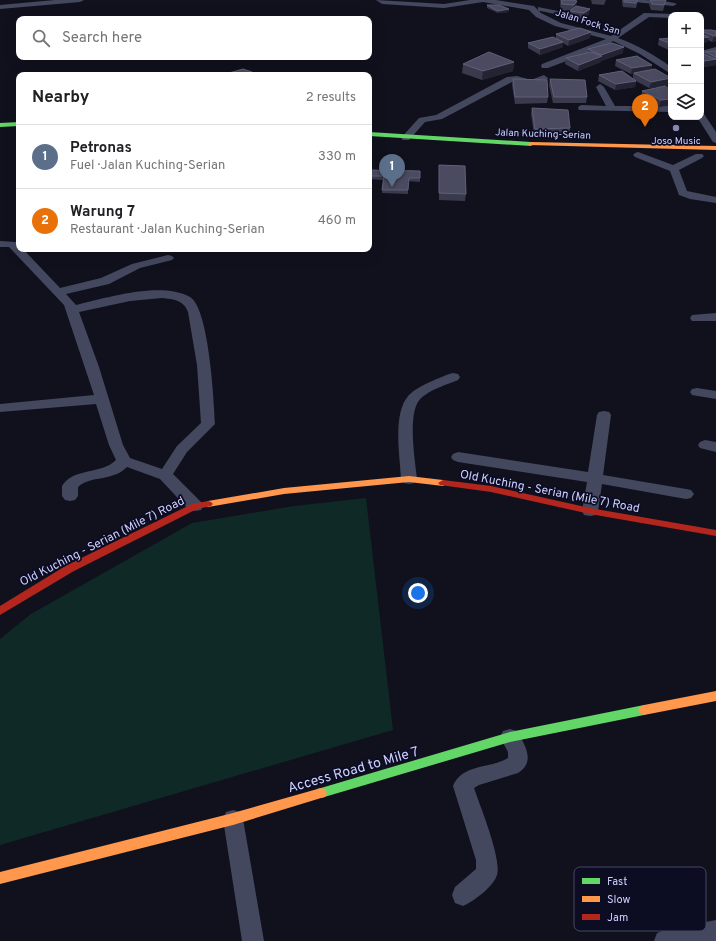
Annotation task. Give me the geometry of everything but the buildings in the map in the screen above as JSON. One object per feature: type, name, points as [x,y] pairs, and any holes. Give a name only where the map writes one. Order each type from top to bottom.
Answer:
[{"type":"main road","points":[[0,125],[16,124]]},
{"type":"main road","name":"Jalan Kuching-Serian","points":[[372,135],[407,142]]},
{"type":"main road","name":"Jalan Kuching-Serian","points":[[372,143],[407,142],[716,148]]},
{"type":"main road","name":"Jalan Kuching-Serian","points":[[509,152],[716,156]]},
{"type":"main road","name":"Old Kuching - Serian (Mile 7) Road","points":[[0,611],[17,599],[90,558],[195,506],[284,491],[409,479],[491,490],[590,512],[716,533]]},
{"type":"main road","name":"Access Road to Mile 7","points":[[0,878],[233,819],[510,737],[716,696]]},
{"type":"street","points":[[0,7],[80,0]]},
{"type":"street","points":[[380,0],[382,2],[444,6],[484,0],[568,15]]},
{"type":"street","points":[[532,8],[540,0]]},
{"type":"street","points":[[635,0],[673,4]]},
{"type":"street","name":"Jalan Fock San","points":[[532,8],[537,15],[552,22],[612,38],[660,62],[668,69]]},
{"type":"street","points":[[545,66],[605,43],[647,15],[668,16]]},
{"type":"street","points":[[704,52],[716,49]]},
{"type":"street","points":[[660,62],[668,61]]},
{"type":"street","points":[[407,142],[422,120],[439,117],[510,79],[517,79],[531,83],[544,78]]},
{"type":"street","points":[[600,87],[612,109]]},
{"type":"street","points":[[582,108],[668,109]]},
{"type":"street","points":[[704,120],[716,140]]},
{"type":"street","points":[[638,155],[674,169],[683,193],[690,196],[716,200]]},
{"type":"street","points":[[674,169],[699,156]]},
{"type":"street","points":[[19,252],[72,310],[92,367],[116,445],[124,461],[165,475],[195,506]]},
{"type":"street","points":[[57,292],[105,281],[136,266],[168,258]]},
{"type":"street","points":[[72,310],[134,296],[161,295],[174,296],[185,300],[192,306],[199,334],[207,392],[208,424],[182,449],[165,475]]},
{"type":"street","points":[[696,318],[716,318]]},
{"type":"street","points":[[409,479],[406,418],[411,402],[426,390],[453,377]]},
{"type":"street","points":[[697,392],[716,395]]},
{"type":"street","points":[[0,408],[101,399]]},
{"type":"street","points":[[590,512],[604,415]]},
{"type":"street","points":[[458,457],[686,494]]},
{"type":"street","points":[[70,496],[70,486],[74,481],[113,470],[124,461]]},
{"type":"street","points":[[463,895],[487,874],[487,860],[463,786],[472,778],[514,766],[518,761],[519,756],[510,737]]},
{"type":"street","points":[[233,819],[253,941]]},
{"type":"street","points":[[665,941],[716,931]]},
{"type":"green space","points":[[366,498],[393,730],[0,845],[0,639],[31,614],[192,523],[294,506]]},
{"type":"traffic: fast","points":[[0,125],[16,124]]},
{"type":"traffic: fast","points":[[372,134],[531,144]]},
{"type":"traffic: fast","points":[[321,793],[510,737],[644,710]]},
{"type":"traffic: slow","points":[[531,144],[716,148]]},
{"type":"traffic: slow","points":[[208,504],[284,491],[409,479],[443,483]]},
{"type":"traffic: slow","points":[[644,710],[716,696]]},
{"type":"traffic: slow","points":[[0,878],[233,819],[321,793]]},
{"type":"traffic: jam","points":[[443,483],[491,489],[590,511],[716,533]]},
{"type":"traffic: jam","points":[[0,611],[46,582],[95,555],[195,506],[208,504]]},
{"type":"place","name":"Warung 7","points":[[645,127]]},
{"type":"place","name":"Joso Music","points":[[676,128]]},
{"type":"place","name":"Petronas","points":[[392,187]]}]
